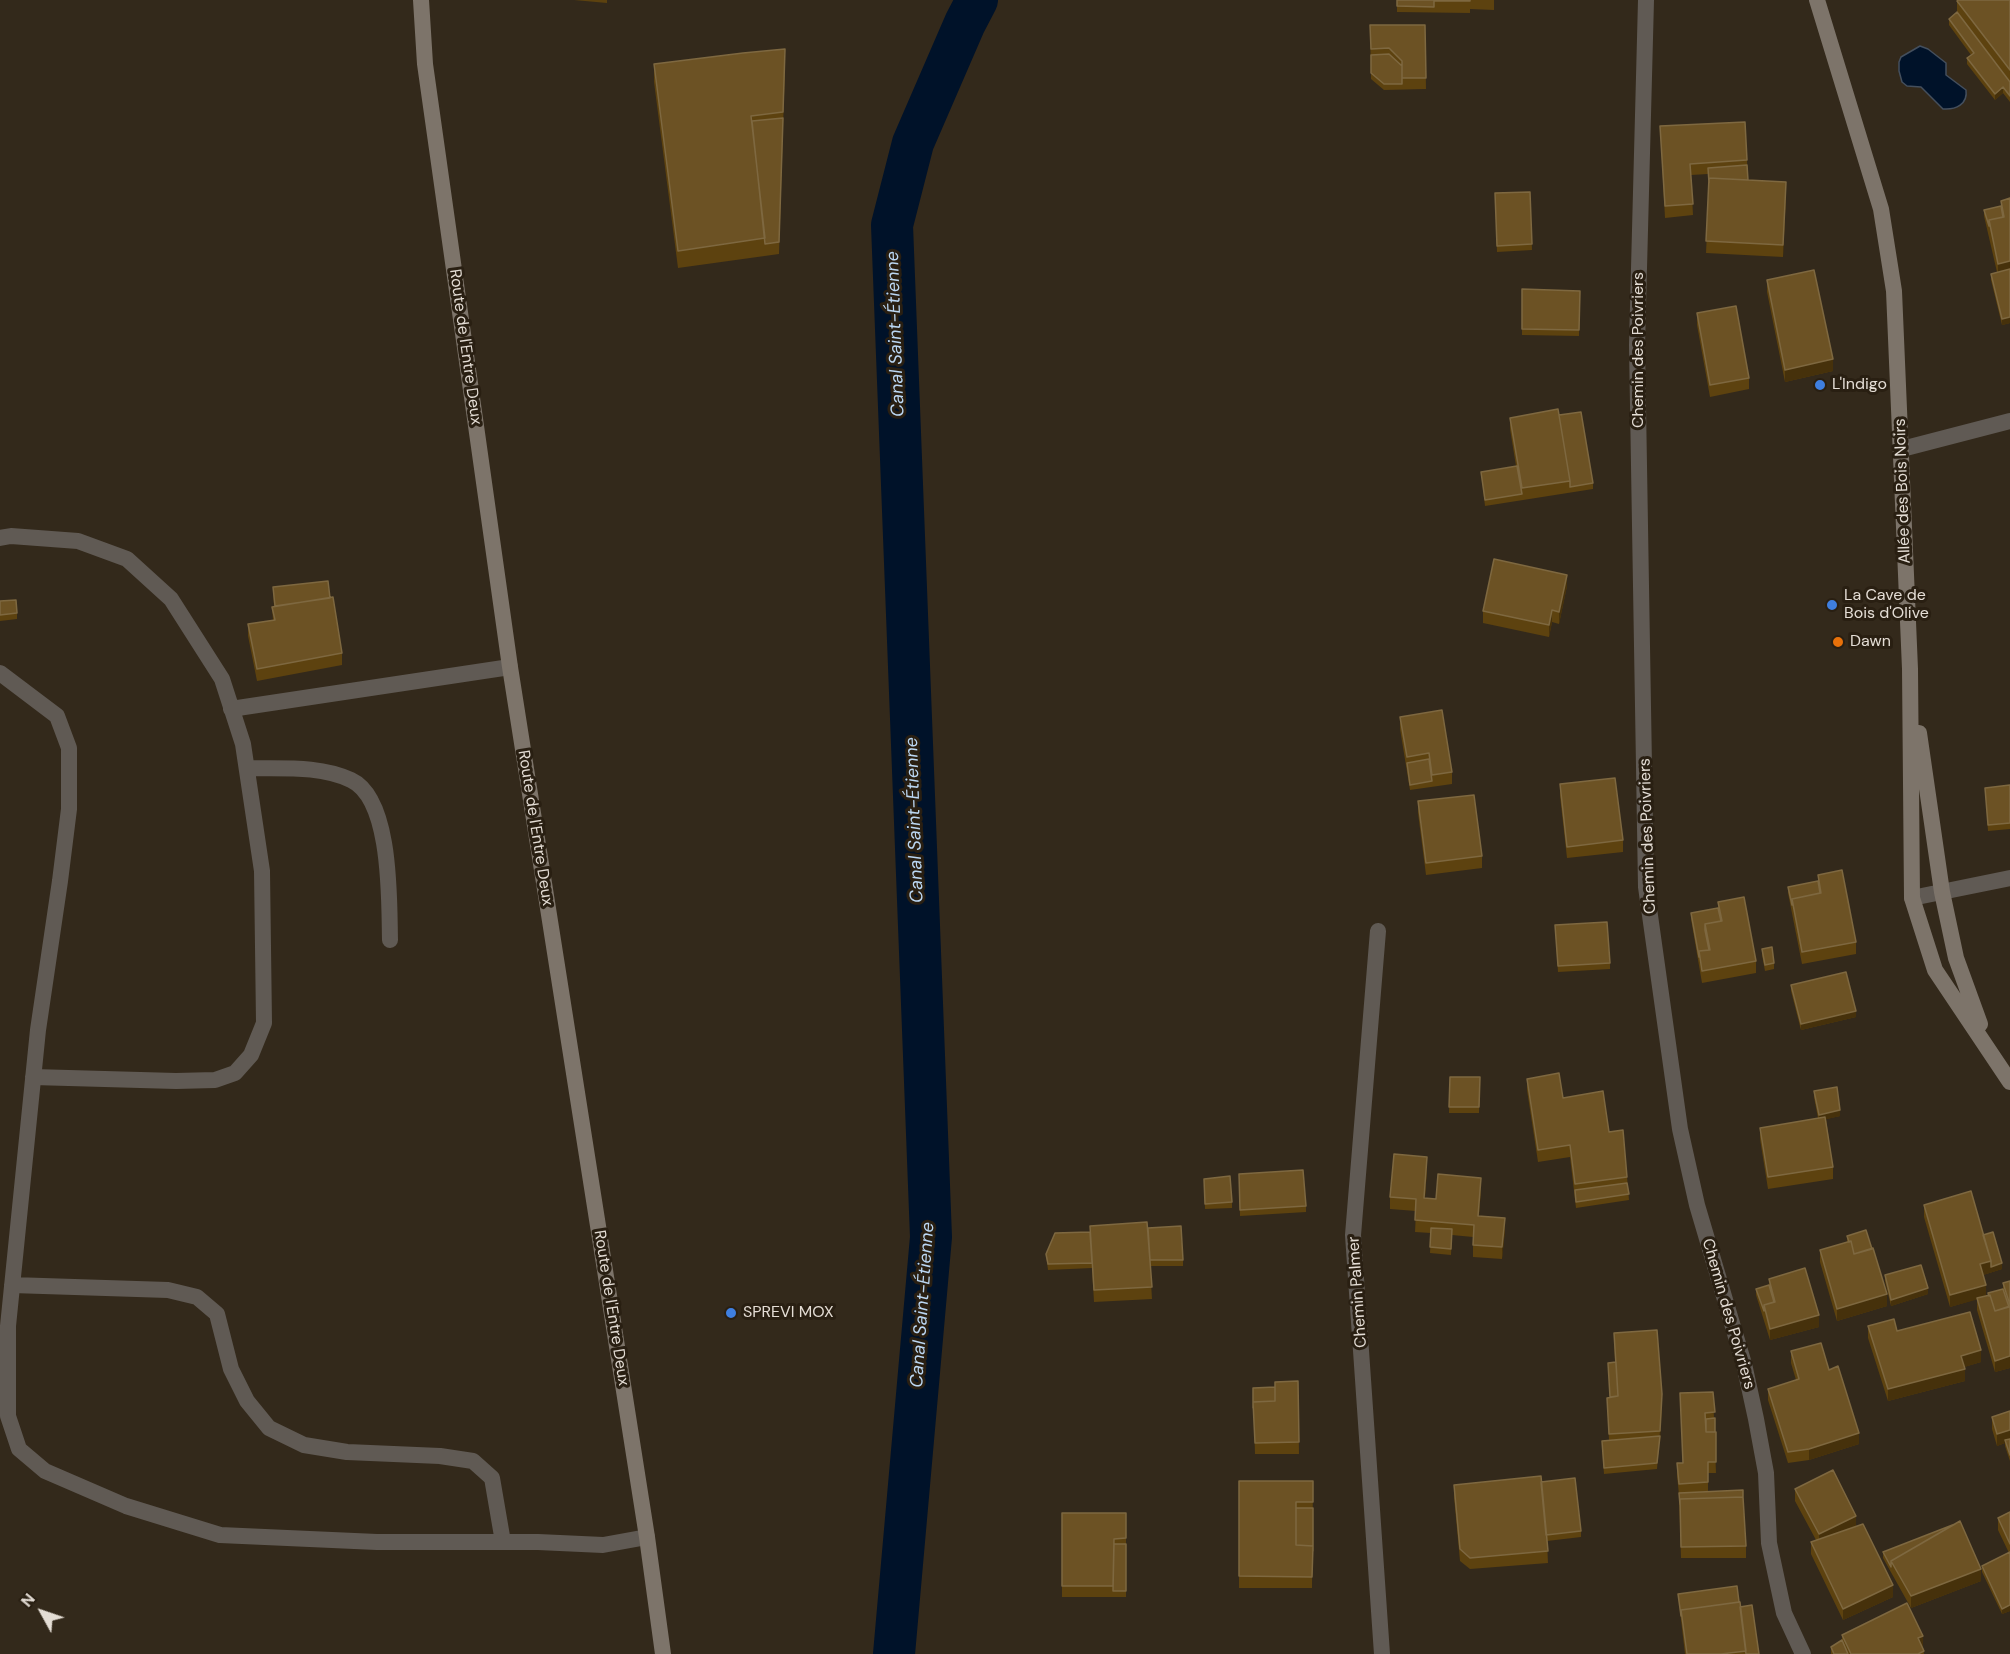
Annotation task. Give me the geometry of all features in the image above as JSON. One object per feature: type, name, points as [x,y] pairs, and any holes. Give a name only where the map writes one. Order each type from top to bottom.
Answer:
[{"type":"main road","name":"Route de l'Entre Deux","points":[[421,0],[425,64],[510,667],[647,1537],[663,1654]]},
{"type":"main road","name":"Allée des Bois Noirs","points":[[1817,0],[1881,209],[1894,291],[1910,669],[1912,898],[1935,970],[2010,1082]]},
{"type":"main road","name":"Allée des Bois Noirs","points":[[1910,669],[1942,892],[1956,958],[1988,1047]]},
{"type":"street","name":"Chemin des Poivriers","points":[[1646,0],[1637,345],[1646,887],[1680,1130],[1697,1204],[1744,1364],[1756,1419],[1766,1473],[1769,1543],[1784,1613],[1803,1654]]},
{"type":"street","points":[[1902,449],[2010,421]]},
{"type":"street","points":[[0,538],[11,536],[78,541],[127,559],[171,599],[222,680],[243,744],[262,871],[264,1023],[251,1055],[235,1073],[215,1080],[176,1081],[33,1077]]},
{"type":"street","points":[[231,708],[510,667]]},
{"type":"street","points":[[0,673],[57,716],[69,748],[69,809],[33,1077],[8,1326],[8,1416],[19,1449],[45,1471],[126,1506],[220,1535],[378,1542],[603,1545],[647,1537]]},
{"type":"street","points":[[247,768],[321,771],[353,781],[366,793],[379,822],[387,860],[390,940]]},
{"type":"street","points":[[1912,898],[2010,878]]},
{"type":"street","name":"Chemin Palmer","points":[[1378,931],[1353,1234],[1382,1654]]},
{"type":"street","points":[[12,1285],[168,1290],[197,1297],[217,1314],[231,1369],[247,1401],[269,1428],[304,1445],[347,1452],[440,1456],[473,1461],[492,1478],[503,1542]]},
{"type":"water","points":[[1920,46],[1928,49],[1946,63],[1946,75],[1966,90],[1965,99],[1960,105],[1943,109],[1921,87],[1907,86],[1902,82],[1899,71],[1901,57]]},
{"type":"building","points":[[1397,0],[1434,0],[1434,7],[1397,6]]},
{"type":"building","points":[[1470,0],[1470,1],[1434,1]]},
{"type":"building","points":[[2010,0],[2010,70],[1957,1]]},
{"type":"building","points":[[1957,12],[2010,82],[2010,96],[2003,87],[1995,94],[1967,58],[1974,53],[1949,19]]},
{"type":"building","points":[[1370,25],[1425,25],[1426,78],[1402,78],[1402,61],[1389,48],[1371,49]]},
{"type":"building","points":[[785,49],[783,112],[751,116],[765,238],[678,251],[654,64]]},
{"type":"building","points":[[1389,54],[1402,66],[1402,84],[1384,84],[1371,73],[1371,55]]},
{"type":"building","points":[[783,118],[779,242],[765,244],[752,121]]},
{"type":"building","points":[[1745,122],[1747,160],[1690,164],[1693,204],[1665,206],[1660,126]]},
{"type":"building","points":[[1747,165],[1748,180],[1709,178],[1709,183],[1708,168]]},
{"type":"building","points":[[1709,178],[1786,182],[1783,245],[1706,241]]},
{"type":"building","points":[[1530,192],[1532,244],[1497,246],[1495,193]]},
{"type":"building","points":[[2010,198],[2010,261],[1998,264],[1989,220],[2004,217],[2001,201]]},
{"type":"building","points":[[2001,206],[2003,217],[1989,220],[1989,226],[1984,210]]},
{"type":"building","points":[[2010,269],[2010,317],[2002,319],[1991,274]]},
{"type":"building","points":[[1814,270],[1833,359],[1785,370],[1767,280]]},
{"type":"building","points":[[1522,289],[1580,291],[1579,330],[1522,329]]},
{"type":"building","points":[[1736,306],[1749,378],[1710,385],[1697,313]]},
{"type":"building","points":[[1558,409],[1570,481],[1522,488],[1510,418]]},
{"type":"building","points":[[1581,412],[1593,483],[1570,487],[1559,415]]},
{"type":"building","points":[[1517,466],[1522,494],[1485,500],[1481,472]]},
{"type":"building","points":[[1494,559],[1567,575],[1559,612],[1552,610],[1549,625],[1483,611]]},
{"type":"building","points":[[328,581],[330,598],[275,606],[273,587]]},
{"type":"building","points":[[333,597],[342,653],[257,669],[248,624],[275,620],[272,607]]},
{"type":"building","points":[[16,600],[17,613],[0,615],[0,601]]},
{"type":"building","points":[[1442,710],[1452,772],[1432,775],[1429,753],[1407,757],[1400,717]]},
{"type":"building","points":[[1429,759],[1432,781],[1410,785],[1407,763]]},
{"type":"building","points":[[1615,778],[1623,840],[1567,847],[1560,784]]},
{"type":"building","points":[[2010,785],[2010,823],[1988,825],[1985,788]]},
{"type":"building","points":[[1474,795],[1482,856],[1426,863],[1418,801]]},
{"type":"building","points":[[1842,870],[1856,942],[1802,952],[1792,899],[1821,893],[1818,875]]},
{"type":"building","points":[[1818,881],[1820,893],[1792,899],[1792,905],[1788,887]]},
{"type":"building","points":[[1744,897],[1756,961],[1702,971],[1699,951],[1710,950],[1705,924],[1722,921],[1718,902]]},
{"type":"building","points":[[1718,908],[1721,921],[1705,924],[1709,950],[1699,951],[1699,957],[1691,913]]},
{"type":"building","points":[[1607,922],[1610,963],[1558,966],[1555,925]]},
{"type":"building","points":[[1772,947],[1774,963],[1765,965],[1762,949]]},
{"type":"building","points":[[1846,972],[1856,1011],[1801,1024],[1791,985]]},
{"type":"building","points":[[1559,1073],[1563,1098],[1603,1091],[1609,1132],[1623,1130],[1627,1177],[1575,1184],[1570,1145],[1538,1150],[1527,1079]]},
{"type":"building","points":[[1450,1077],[1480,1077],[1479,1107],[1449,1107]]},
{"type":"building","points":[[1837,1087],[1840,1110],[1819,1115],[1814,1091]]},
{"type":"building","points":[[1825,1117],[1833,1167],[1768,1177],[1760,1128]]},
{"type":"building","points":[[1394,1154],[1427,1157],[1424,1198],[1436,1199],[1438,1174],[1481,1178],[1478,1216],[1505,1218],[1502,1247],[1473,1245],[1474,1225],[1415,1220],[1416,1199],[1390,1197]]},
{"type":"building","points":[[1303,1170],[1306,1206],[1240,1210],[1239,1174]]},
{"type":"building","points":[[1230,1176],[1232,1202],[1205,1204],[1204,1179]]},
{"type":"building","points":[[1627,1183],[1629,1194],[1576,1202],[1575,1190]]},
{"type":"building","points":[[1971,1191],[1991,1261],[1980,1264],[1986,1285],[1950,1295],[1924,1205]]},
{"type":"building","points":[[1147,1222],[1152,1287],[1094,1290],[1090,1226]]},
{"type":"building","points":[[1181,1226],[1183,1260],[1150,1260],[1148,1228]]},
{"type":"building","points":[[1431,1228],[1452,1229],[1451,1249],[1430,1247]]},
{"type":"building","points":[[1866,1230],[1872,1249],[1854,1254],[1851,1241],[1849,1242],[1847,1236]]},
{"type":"building","points":[[1090,1232],[1092,1263],[1048,1264],[1046,1254],[1055,1233]]},
{"type":"building","points":[[1993,1232],[2002,1263],[1991,1267],[1983,1235]]},
{"type":"building","points":[[1851,1241],[1854,1254],[1873,1248],[1887,1294],[1837,1309],[1820,1250]]},
{"type":"building","points":[[1921,1265],[1928,1288],[1891,1300],[1885,1275]]},
{"type":"building","points":[[1805,1268],[1819,1315],[1770,1329],[1764,1305],[1775,1302],[1769,1279]]},
{"type":"building","points":[[2010,1281],[2010,1305],[2003,1283]]},
{"type":"building","points":[[1769,1285],[1774,1302],[1764,1305],[1764,1311],[1756,1289]]},
{"type":"building","points":[[2003,1289],[2009,1307],[1995,1311],[1988,1293]]},
{"type":"building","points":[[1990,1295],[1995,1311],[2010,1306],[2010,1356],[1995,1361],[1977,1298]]},
{"type":"building","points":[[1970,1312],[1981,1350],[1961,1356],[1965,1369],[1888,1389],[1868,1326],[1894,1319],[1897,1331]]},
{"type":"building","points":[[1657,1330],[1662,1394],[1660,1431],[1609,1434],[1607,1398],[1618,1396],[1614,1333]]},
{"type":"building","points":[[1821,1343],[1829,1370],[1838,1366],[1859,1433],[1809,1449],[1788,1452],[1768,1389],[1799,1379],[1791,1351]]},
{"type":"building","points":[[1616,1362],[1618,1396],[1610,1397],[1608,1363]]},
{"type":"building","points":[[1298,1381],[1299,1442],[1255,1443],[1253,1402],[1275,1401],[1275,1382]]},
{"type":"building","points":[[1275,1387],[1275,1401],[1253,1402],[1253,1388]]},
{"type":"building","points":[[1713,1392],[1715,1412],[1705,1413],[1706,1432],[1716,1432],[1716,1462],[1708,1462],[1708,1482],[1679,1484],[1677,1463],[1683,1463],[1680,1393]]},
{"type":"building","points":[[2010,1411],[2010,1430],[1997,1434],[1992,1417]]},
{"type":"building","points":[[1715,1418],[1715,1432],[1706,1432],[1706,1419]]},
{"type":"building","points":[[1660,1436],[1657,1463],[1604,1468],[1602,1441]]},
{"type":"building","points":[[2010,1439],[2010,1455],[2005,1440]]},
{"type":"building","points":[[1833,1470],[1856,1516],[1819,1534],[1795,1489]]},
{"type":"building","points":[[1541,1476],[1548,1551],[1470,1558],[1460,1549],[1454,1485]]},
{"type":"building","points":[[1575,1478],[1581,1531],[1546,1535],[1541,1482]]},
{"type":"building","points":[[1239,1481],[1313,1481],[1313,1502],[1296,1502],[1296,1545],[1313,1546],[1312,1577],[1239,1576]]},
{"type":"building","points":[[1743,1490],[1743,1497],[1680,1499],[1680,1505],[1679,1493]]},
{"type":"building","points":[[1743,1497],[1746,1546],[1681,1547],[1680,1499]]},
{"type":"building","points":[[1296,1508],[1313,1508],[1313,1546],[1296,1545]]},
{"type":"building","points":[[2010,1512],[2010,1544],[1998,1518]]},
{"type":"building","points":[[1062,1513],[1126,1513],[1126,1538],[1114,1539],[1113,1586],[1062,1586]]},
{"type":"building","points":[[1960,1521],[1981,1569],[1911,1596],[1891,1561]]},
{"type":"building","points":[[1863,1524],[1893,1585],[1843,1609],[1811,1542]]},
{"type":"building","points":[[1955,1524],[1891,1561],[1891,1567],[1883,1552]]},
{"type":"building","points":[[1114,1544],[1126,1544],[1126,1591],[1113,1591]]},
{"type":"building","points":[[2010,1552],[2010,1605],[2002,1609],[1982,1566]]},
{"type":"building","points":[[1737,1586],[1739,1602],[1681,1610],[1681,1616],[1678,1594]]},
{"type":"building","points":[[1740,1602],[1746,1651],[1687,1654],[1681,1610]]},
{"type":"building","points":[[1907,1603],[1923,1636],[1918,1638],[1924,1651],[1918,1654],[1851,1654],[1842,1635]]},
{"type":"building","points":[[1752,1605],[1759,1654],[1746,1654],[1740,1607]]},
{"type":"building","points":[[1842,1640],[1848,1654],[1834,1654],[1831,1647]]},
{"type":"waterway","name":"Canal Saint-Étienne","points":[[894,1654],[931,1237],[892,225],[913,143],[977,0]]},
{"type":"place","name":"L'Indigo","points":[[1820,385]]},
{"type":"place","name":"La Cave de Bois d'Olive","points":[[1832,605]]},
{"type":"place","name":"Dawn","points":[[1838,642]]},
{"type":"place","name":"SPREVI MOX","points":[[731,1313]]}]
